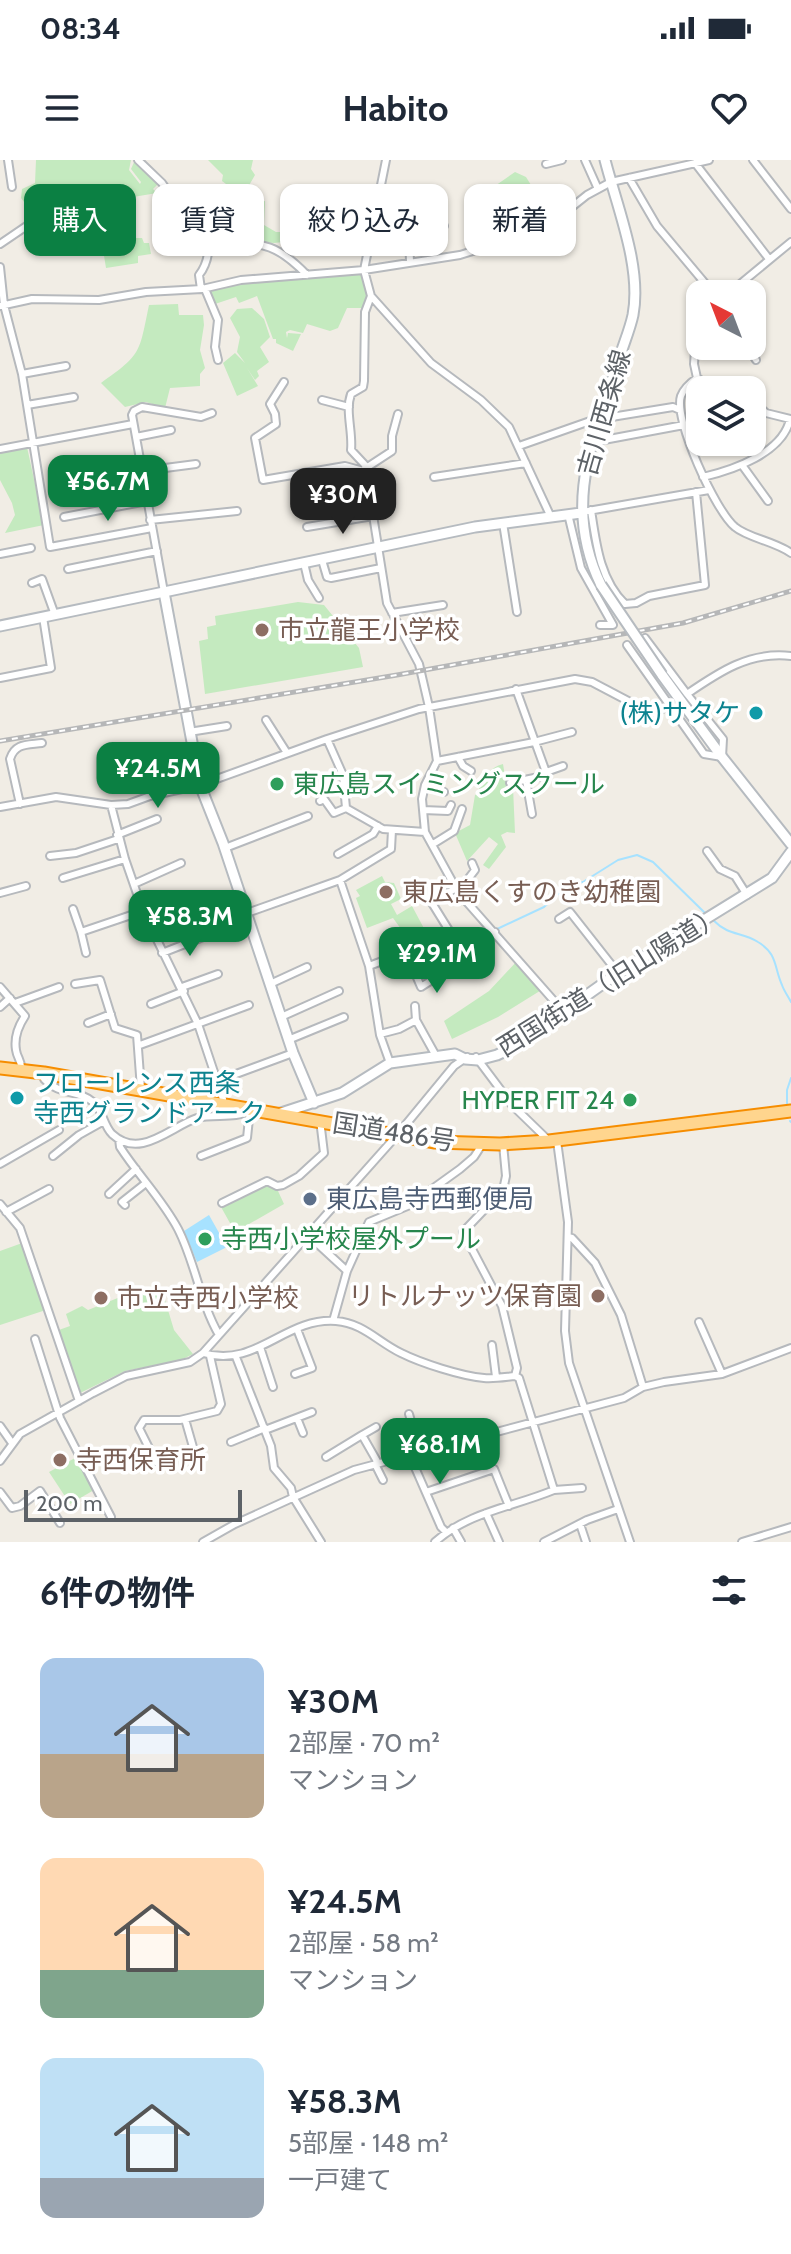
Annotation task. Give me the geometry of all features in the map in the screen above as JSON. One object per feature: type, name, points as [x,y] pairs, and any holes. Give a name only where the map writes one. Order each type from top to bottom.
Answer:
[{"type":"highway","name":"国道486号","points":[[0,1068],[141,1089],[435,1142],[503,1144],[553,1141],[791,1111]]},
{"type":"street","points":[[8,160],[12,187]]},
{"type":"street","points":[[138,160],[163,184]]},
{"type":"street","points":[[386,160],[364,270],[371,296],[431,363],[481,400],[509,427],[550,515]]},
{"type":"street","points":[[546,164],[562,160]]},
{"type":"street","points":[[585,160],[598,189]]},
{"type":"street","name":"吉川西条線","points":[[605,160],[634,270],[633,314],[583,476],[587,552],[601,585],[662,675],[791,844]]},
{"type":"street","points":[[2,305],[32,299],[99,300],[146,292],[203,289],[241,280],[364,270],[460,255],[518,228],[553,222],[611,182],[709,160]]},
{"type":"street","points":[[753,160],[791,209]]},
{"type":"street","points":[[693,162],[769,259]]},
{"type":"street","points":[[629,178],[657,226],[702,280]]},
{"type":"street","points":[[0,244],[24,228]]},
{"type":"street","points":[[744,280],[791,242]]},
{"type":"street","points":[[264,246],[271,246],[294,261],[307,275]]},
{"type":"street","points":[[206,256],[204,269],[199,275],[218,320],[215,347],[218,360]]},
{"type":"street","points":[[410,256],[410,262]]},
{"type":"street","points":[[0,267],[2,305],[22,374],[50,547],[152,528]]},
{"type":"street","points":[[371,296],[365,312],[363,387],[351,394],[349,407],[353,433],[351,450],[366,470],[387,603],[419,664],[429,707],[437,761],[425,785],[425,832],[457,890],[562,1010]]},
{"type":"street","points":[[22,374],[66,366]]},
{"type":"street","points":[[284,382],[270,404],[276,424],[255,438],[263,480],[345,466],[366,470],[392,451],[398,414]]},
{"type":"street","points":[[686,388],[680,397],[680,410],[709,490],[733,526],[791,553]]},
{"type":"street","points":[[27,405],[74,397]]},
{"type":"street","points":[[322,400],[349,407]]},
{"type":"street","points":[[216,422],[211,414],[201,417],[142,407],[134,411],[133,424],[200,785],[225,848],[288,1040],[314,1103]]},
{"type":"street","points":[[519,446],[601,418],[673,407],[680,410]]},
{"type":"street","points":[[703,477],[731,471],[783,437],[791,419],[766,413]]},
{"type":"street","points":[[0,449],[133,424]]},
{"type":"street","points":[[593,442],[684,425]]},
{"type":"street","points":[[136,437],[171,430]]},
{"type":"street","points":[[434,477],[526,463]]},
{"type":"street","points":[[60,482],[196,464]]},
{"type":"street","points":[[742,465],[768,501]]},
{"type":"street","points":[[0,626],[503,523],[709,490]]},
{"type":"street","points":[[586,512],[606,574],[623,602],[632,604],[649,596],[705,585],[696,492]]},
{"type":"street","points":[[64,517],[147,501]]},
{"type":"street","points":[[150,520],[237,511]]},
{"type":"street","points":[[568,514],[581,568],[613,625],[600,625]]},
{"type":"street","points":[[307,527],[373,516]]},
{"type":"street","points":[[503,523],[517,612]]},
{"type":"street","points":[[0,554],[31,548]]},
{"type":"street","points":[[68,569],[157,551]]},
{"type":"street","points":[[322,560],[327,577],[331,578],[381,568]]},
{"type":"street","points":[[304,563],[308,580],[319,598]]},
{"type":"street","points":[[32,583],[42,579],[55,615]]},
{"type":"street","points":[[606,614],[623,602]]},
{"type":"street","points":[[392,613],[443,605]]},
{"type":"street","points":[[0,678],[51,668],[43,617]]},
{"type":"street","points":[[627,645],[704,754],[722,757],[723,739],[645,638]]},
{"type":"street","points":[[639,664],[656,652]]},
{"type":"street","points":[[687,694],[720,672],[753,657],[791,656]]},
{"type":"street","points":[[0,807],[56,797],[111,805],[128,804],[200,785],[327,739],[429,707],[516,689],[584,679],[649,712],[659,711],[668,705]]},
{"type":"street","points":[[516,689],[546,773]]},
{"type":"street","points":[[266,720],[287,753]]},
{"type":"street","points":[[189,732],[227,726]]},
{"type":"street","points":[[437,761],[572,732]]},
{"type":"street","points":[[327,739],[343,775],[346,808]]},
{"type":"street","points":[[20,804],[10,759],[12,752],[18,746],[42,743]]},
{"type":"street","points":[[458,757],[463,766],[471,771]]},
{"type":"street","points":[[510,783],[563,766]]},
{"type":"street","points":[[526,780],[532,814]]},
{"type":"street","points":[[425,785],[444,792]]},
{"type":"street","points":[[320,801],[324,799],[334,813],[346,808]]},
{"type":"street","points":[[111,805],[118,837],[143,911],[198,1024],[223,1099],[221,1103]]},
{"type":"street","points":[[423,810],[448,811],[451,805]]},
{"type":"street","points":[[346,808],[378,826],[425,832]]},
{"type":"street","points":[[433,844],[454,831],[462,809]]},
{"type":"street","points":[[225,848],[308,816]]},
{"type":"street","points":[[50,856],[76,853],[157,819]]},
{"type":"street","points":[[338,854],[373,834],[378,826]]},
{"type":"street","points":[[247,913],[340,880],[391,849],[392,830]]},
{"type":"street","points":[[707,851],[720,869],[735,876],[747,895]]},
{"type":"street","name":"西国街道（旧山陽道）","points":[[278,1114],[342,1093],[390,1063],[455,1054],[472,1058],[497,1055],[514,1047],[618,973],[772,878],[791,852]]},
{"type":"street","points":[[63,878],[125,859]]},
{"type":"street","points":[[134,884],[181,863]]},
{"type":"street","points":[[450,932],[432,903],[457,890],[475,870],[472,863]]},
{"type":"street","points":[[340,880],[369,966],[380,1034],[390,1063]]},
{"type":"street","points":[[0,893],[26,886]]},
{"type":"street","points":[[73,909],[86,953]]},
{"type":"street","points":[[81,932],[143,911]]},
{"type":"street","points":[[559,919],[570,912],[618,973]]},
{"type":"street","points":[[369,966],[406,952],[421,987],[458,963],[495,932]]},
{"type":"street","points":[[162,953],[208,935]]},
{"type":"street","points":[[270,984],[307,967]]},
{"type":"street","points":[[151,1004],[218,974]]},
{"type":"street","points":[[75,984],[100,980],[115,1028],[137,1035],[141,1089]]},
{"type":"street","points":[[0,987],[25,1016],[17,1033],[16,1051],[22,1063],[21,1069]]},
{"type":"street","points":[[0,1007],[59,987]]},
{"type":"street","points":[[281,1017],[339,991]]},
{"type":"street","points":[[140,1045],[249,1005]]},
{"type":"street","points":[[415,1006],[416,1020],[436,1056]]},
{"type":"street","points":[[88,1023],[111,1014]]},
{"type":"street","points":[[288,1040],[344,1017]]},
{"type":"street","points":[[380,1034],[416,1020]]},
{"type":"street","points":[[217,1081],[293,1053]]},
{"type":"street","points":[[206,1355],[219,1335],[398,1134],[454,1066],[472,1058],[512,1105],[553,1141],[568,1237],[565,1331],[569,1363],[630,1542]]},
{"type":"street","points":[[44,1073],[44,1079],[55,1089],[96,1104],[107,1128],[119,1139],[145,1143],[194,1119],[243,1115],[250,1109]]},
{"type":"street","points":[[201,1156],[247,1138],[250,1109]]},
{"type":"street","points":[[222,1203],[267,1181],[277,1186],[283,1185],[314,1164],[324,1153],[325,1146],[320,1120]]},
{"type":"street","points":[[53,1156],[104,1121]]},
{"type":"street","points":[[0,1164],[58,1131],[67,1145]]},
{"type":"street","points":[[119,1139],[120,1147],[163,1203],[180,1232],[219,1335]]},
{"type":"street","points":[[333,1321],[347,1271],[369,1222],[410,1205],[467,1163],[483,1143]]},
{"type":"street","points":[[503,1144],[506,1176],[503,1190],[463,1232],[502,1306],[517,1368],[515,1376]]},
{"type":"street","points":[[109,1194],[136,1169]]},
{"type":"street","points":[[125,1205],[122,1202],[146,1183]]},
{"type":"street","points":[[6,1212],[49,1189]]},
{"type":"street","points":[[0,1204],[20,1228],[79,1401]]},
{"type":"street","points":[[307,1234],[347,1271]]},
{"type":"street","points":[[568,1237],[595,1263],[621,1315],[643,1387]]},
{"type":"street","points":[[0,1461],[20,1434],[126,1376],[190,1362],[206,1355],[236,1357],[315,1320],[351,1322],[401,1353],[455,1371],[484,1378],[519,1378],[554,1490]]},
{"type":"street","points":[[699,1322],[720,1371]]},
{"type":"street","points":[[295,1374],[312,1368],[297,1329]]},
{"type":"street","points":[[35,1339],[59,1412],[111,1517]]},
{"type":"street","points":[[492,1345],[496,1377]]},
{"type":"street","points":[[260,1347],[273,1387]]},
{"type":"street","points":[[203,1542],[235,1524],[354,1470],[624,1398],[643,1387],[720,1371],[791,1348]]},
{"type":"street","points":[[156,1462],[139,1428],[140,1424],[150,1418],[185,1419],[217,1411],[221,1404],[206,1355]]},
{"type":"street","points":[[236,1357],[271,1446],[274,1468],[291,1488],[293,1497],[321,1542]]},
{"type":"street","points":[[231,1442],[312,1412]]},
{"type":"street","points":[[409,1414],[420,1453]]},
{"type":"street","points":[[297,1418],[303,1433]]},
{"type":"street","points":[[185,1419],[193,1447]]},
{"type":"street","points":[[0,1426],[12,1443]]},
{"type":"street","points":[[326,1457],[376,1427]]},
{"type":"street","points":[[362,1435],[383,1480]]},
{"type":"street","points":[[410,1456],[446,1532]]},
{"type":"street","points":[[426,1492],[494,1469],[509,1506]]},
{"type":"street","points":[[435,1542],[462,1521],[554,1490],[582,1488]]},
{"type":"street","points":[[0,1492],[12,1508],[20,1506],[40,1491],[60,1523]]},
{"type":"street","points":[[544,1542],[618,1509]]},
{"type":"street","points":[[486,1513],[499,1542]]},
{"type":"street","points":[[580,1524],[586,1542]]},
{"type":"street","points":[[742,1542],[791,1527]]},
{"type":"street","points":[[453,1528],[461,1542]]},
{"type":"green space","points":[[36,160],[131,160],[129,170],[140,184],[131,169],[135,160],[158,184],[152,184],[152,194],[136,196],[136,184],[35,183]]},
{"type":"green space","points":[[208,160],[253,160],[251,169],[255,175],[250,184],[226,184],[222,181],[223,175]]},
{"type":"green space","points":[[515,172],[526,177],[530,184],[498,184]]},
{"type":"green space","points":[[264,225],[280,232],[280,242],[264,242]]},
{"type":"green space","points":[[136,238],[149,243],[151,254],[138,256],[138,263],[106,268],[104,256],[136,256]]},
{"type":"green space","points":[[362,273],[368,296],[364,308],[347,308],[338,328],[330,331],[307,324],[303,333],[286,332],[287,338],[288,333],[301,334],[293,351],[273,339],[257,296],[239,303],[236,297],[215,304],[208,290],[241,281]]},
{"type":"green space","points":[[178,304],[179,315],[203,315],[200,350],[205,368],[200,374],[200,386],[170,388],[165,408],[146,402],[125,407],[101,383],[137,351],[149,305]]},
{"type":"green space","points":[[252,308],[264,319],[270,337],[260,347],[269,362],[257,371],[259,376],[255,380],[247,368],[258,386],[237,396],[223,363],[235,353],[245,363],[237,352],[240,337],[230,318],[237,309]]},
{"type":"green space","points":[[27,447],[44,525],[5,533],[15,515],[0,480],[0,453]]},
{"type":"green space","name":"市立龍王小学校","points":[[298,602],[324,605],[359,648],[363,667],[205,694],[199,641],[208,639],[207,627],[216,625],[215,616]]},
{"type":"green space","points":[[503,764],[507,788],[513,787],[515,833],[501,835],[506,847],[489,869],[483,865],[498,844],[489,837],[467,861],[455,833],[470,825],[475,795],[483,779]]},
{"type":"green space","points":[[382,876],[385,882],[394,883],[401,899],[391,904],[397,915],[412,906],[427,934],[414,947],[393,918],[367,928],[356,890]]},
{"type":"green space","points":[[518,960],[543,989],[498,1017],[452,1039],[444,1021],[489,991]]},
{"type":"green space","points":[[266,1185],[278,1191],[284,1204],[235,1232],[221,1207]]},
{"type":"green space","points":[[25,1242],[49,1309],[0,1325],[0,1251]]},
{"type":"green space","points":[[154,1286],[160,1300],[165,1300],[174,1330],[193,1354],[181,1360],[125,1371],[80,1393],[56,1331],[70,1326],[66,1314],[82,1306],[88,1310]]},
{"type":"green space","points":[[77,1457],[94,1490],[70,1504],[49,1472]]},
{"type":"water","name":"寺西小学校屋外プール","points":[[209,1215],[227,1247],[197,1262],[184,1231]]},
{"type":"waterway","points":[[495,930],[544,907],[567,886],[583,882],[618,860],[637,855],[653,862],[705,913]]},
{"type":"waterway","points":[[713,920],[725,929],[758,942],[769,951],[791,1002]]},
{"type":"waterway","points":[[787,1105],[791,1078]]},
{"type":"railway","points":[[0,741],[397,675],[683,623],[791,591]]},
{"type":"place","name":"市立龍王小学校","points":[[262,630]]},
{"type":"place","name":"(株)サタケ","points":[[756,713]]},
{"type":"place","name":"東広島スイミングスクール","points":[[277,784]]},
{"type":"place","name":"東広島くすのき幼稚園","points":[[386,892]]},
{"type":"place","name":"フローレンス西条 寺西グランドアーク","points":[[17,1098]]},
{"type":"place","name":"HYPER FIT 24","points":[[630,1100]]},
{"type":"place","name":"東広島寺西郵便局","points":[[310,1199]]},
{"type":"place","name":"寺西小学校屋外プール","points":[[205,1239]]},
{"type":"place","name":"リトルナッツ保育園","points":[[598,1296]]},
{"type":"place","name":"市立寺西小学校","points":[[101,1298]]},
{"type":"place","name":"寺西保育所","points":[[60,1460]]}]
